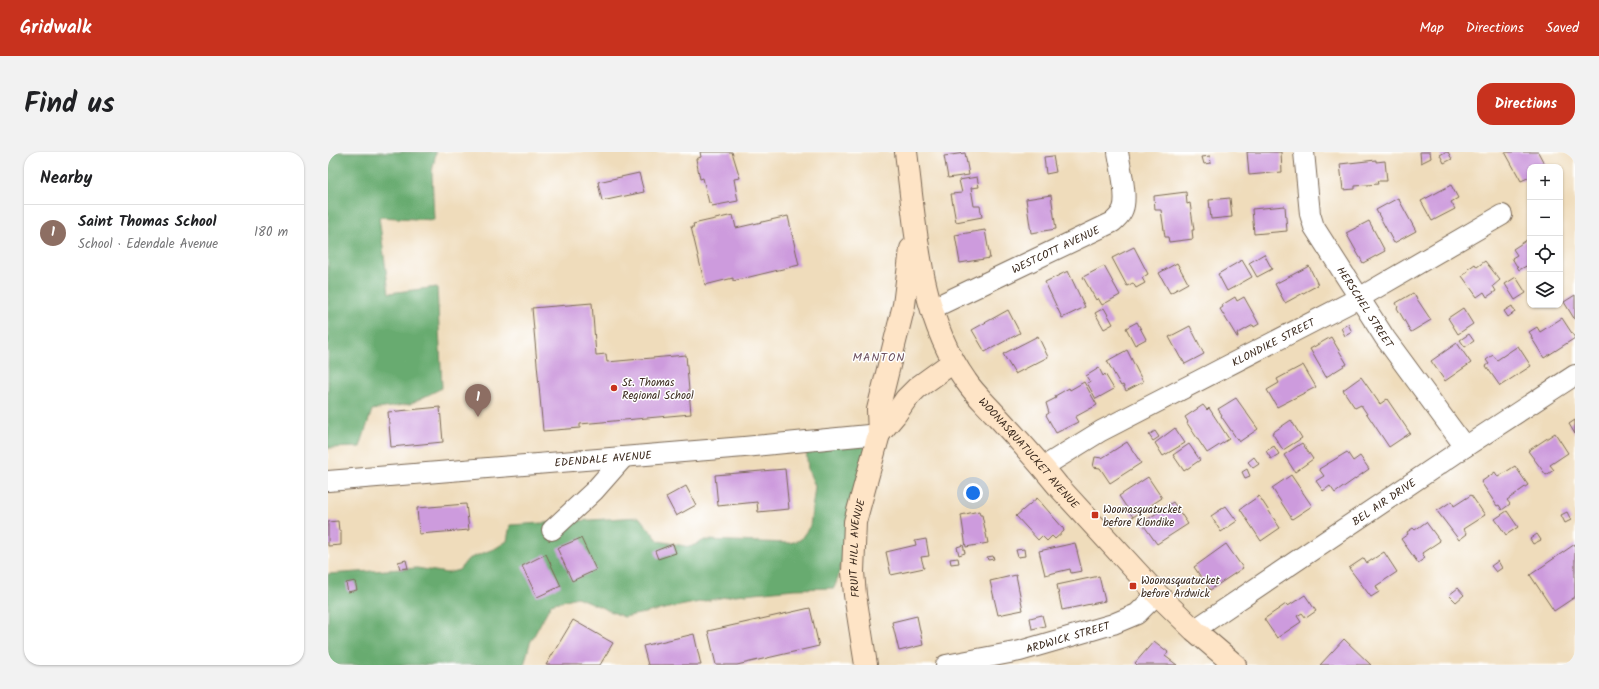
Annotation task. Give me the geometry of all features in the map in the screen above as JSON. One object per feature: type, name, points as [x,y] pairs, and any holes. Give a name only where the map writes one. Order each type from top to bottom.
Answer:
[{"type":"main road","name":"FRUIT HILL AVENUE","points":[[906,152],[919,252],[931,309]]},
{"type":"main road","name":"FRUIT HILL AVENUE","points":[[866,665],[855,595],[853,548],[855,522],[879,434],[878,410],[904,305],[914,216]]},
{"type":"main road","name":"WOONASQUATUCKET AVENUE","points":[[931,309],[940,336],[953,362],[966,382],[1043,467],[1058,486],[1157,594],[1194,630],[1235,665]]},
{"type":"main road","name":"FRUIT HILL AVENUE","points":[[879,434],[906,399],[917,388],[953,362]]},
{"type":"street","name":"WESTCOTT AVENUE","points":[[931,309],[1113,222],[1119,217],[1124,208],[1124,198],[1118,152]]},
{"type":"street","name":"HERSCHEL STREET","points":[[1304,152],[1310,214],[1314,227],[1385,338],[1465,447]]},
{"type":"street","name":"KLONDIKE STREET","points":[[1043,467],[1101,431],[1359,298],[1502,215]]},
{"type":"street","name":"BEL AIR DRIVE","points":[[1194,630],[1465,447],[1575,375]]},
{"type":"street","name":"EDENDALE AVENUE","points":[[328,481],[744,447],[879,434]]},
{"type":"street","points":[[552,530],[594,491],[624,457]]},
{"type":"street","name":"ARDWICK STREET","points":[[946,665],[1023,658],[1137,614],[1157,594]]},
{"type":"green space","points":[[328,152],[436,152],[432,172],[434,220],[379,217],[389,293],[437,287],[442,388],[410,404],[372,410],[360,447],[328,448]]},
{"type":"green space","points":[[868,434],[853,555],[840,566],[838,578],[834,588],[794,589],[735,595],[624,617],[577,597],[551,604],[530,643],[524,665],[328,665],[328,574],[417,568],[447,573],[459,570],[468,559],[496,548],[507,541],[510,525],[639,517],[659,541],[690,547],[705,540],[790,543],[800,540],[810,526],[815,486],[808,470],[805,438]]},
{"type":"building","points":[[700,152],[732,152],[740,178],[734,179],[738,201],[712,206],[711,203],[709,203],[703,178],[700,179],[696,159],[701,157]]},
{"type":"building","points":[[1247,152],[1281,152],[1282,172],[1249,175]]},
{"type":"building","points":[[1420,152],[1430,152],[1431,158],[1421,163]]},
{"type":"building","points":[[1448,152],[1452,159],[1444,163],[1440,155]]},
{"type":"building","points":[[1505,152],[1538,152],[1544,164],[1527,164],[1527,178],[1521,181]]},
{"type":"building","points":[[965,153],[969,175],[948,178],[944,156]]},
{"type":"building","points":[[1053,156],[1056,172],[1046,174],[1044,157]]},
{"type":"building","points":[[1210,156],[1211,163],[1204,164],[1202,157]]},
{"type":"building","points":[[1376,160],[1376,162],[1385,161],[1387,181],[1377,181],[1378,184],[1355,186],[1355,189],[1343,190],[1340,164]]},
{"type":"building","points":[[639,173],[644,192],[602,201],[598,182]]},
{"type":"building","points":[[977,177],[979,187],[971,188],[974,206],[980,206],[982,217],[956,222],[951,194],[962,193],[959,180]]},
{"type":"building","points":[[1451,185],[1458,198],[1451,202],[1455,209],[1432,221],[1421,201]]},
{"type":"building","points":[[1186,192],[1187,204],[1190,203],[1194,230],[1192,230],[1193,239],[1169,242],[1168,237],[1165,237],[1161,210],[1155,210],[1154,196]]},
{"type":"building","points":[[1051,195],[1056,229],[1031,233],[1026,199]]},
{"type":"building","points":[[1230,198],[1232,217],[1211,219],[1209,200]]},
{"type":"building","points":[[1398,198],[1416,231],[1394,243],[1376,210]]},
{"type":"building","points":[[1285,206],[1287,231],[1254,234],[1252,209]]},
{"type":"building","points":[[733,215],[736,228],[788,216],[799,265],[733,281],[733,278],[705,285],[691,227],[694,227],[693,224]]},
{"type":"building","points":[[1369,221],[1385,251],[1363,263],[1346,233]]},
{"type":"building","points":[[985,230],[990,258],[960,263],[955,235]]},
{"type":"building","points":[[1527,240],[1527,266],[1519,270],[1512,258],[1517,255],[1513,249]]},
{"type":"building","points":[[1134,247],[1148,274],[1142,278],[1145,283],[1136,288],[1133,283],[1127,286],[1112,258]]},
{"type":"building","points":[[1264,254],[1272,269],[1257,277],[1249,263]]},
{"type":"building","points":[[1242,260],[1252,277],[1227,291],[1218,274]]},
{"type":"building","points":[[1485,261],[1500,280],[1493,286],[1496,291],[1487,297],[1484,292],[1477,297],[1462,276],[1475,264],[1477,267]]},
{"type":"building","points":[[1177,263],[1188,283],[1170,293],[1159,273]]},
{"type":"building","points":[[1104,266],[1120,295],[1102,305],[1098,298],[1096,300],[1083,277]]},
{"type":"building","points":[[1309,266],[1318,285],[1285,303],[1275,284]]},
{"type":"building","points":[[1068,271],[1085,307],[1062,318],[1045,282]]},
{"type":"building","points":[[1516,277],[1526,293],[1515,300],[1505,284]]},
{"type":"building","points":[[1413,293],[1431,320],[1411,332],[1397,308],[1396,303]]},
{"type":"building","points":[[1575,295],[1575,320],[1564,302]]},
{"type":"building","points":[[1235,297],[1237,301],[1244,297],[1259,324],[1254,327],[1253,325],[1237,334],[1238,337],[1220,309],[1223,307],[1222,305]]},
{"type":"building","name":"St. Thomas Regional School","points":[[592,303],[596,355],[606,354],[607,362],[686,355],[691,414],[580,424],[580,428],[543,431],[532,308]]},
{"type":"building","points":[[1512,306],[1515,312],[1508,317],[1504,311]]},
{"type":"building","points":[[1104,308],[1113,324],[1104,329],[1095,313]]},
{"type":"building","points":[[1463,308],[1473,324],[1458,334],[1448,318]]},
{"type":"building","points":[[1008,310],[1020,333],[985,352],[972,330]]},
{"type":"building","points":[[1562,318],[1575,338],[1544,358],[1529,332],[1537,327],[1540,332]]},
{"type":"building","points":[[1137,322],[1146,339],[1135,345],[1126,328]]},
{"type":"building","points":[[1348,324],[1352,332],[1345,336],[1341,328]]},
{"type":"building","points":[[1190,326],[1204,354],[1185,364],[1169,337]]},
{"type":"building","points":[[1469,334],[1474,341],[1465,347],[1460,340]]},
{"type":"building","points":[[1038,336],[1048,357],[1015,374],[1003,354]]},
{"type":"building","points":[[1331,337],[1347,364],[1326,377],[1310,349]]},
{"type":"building","points":[[1457,343],[1471,363],[1445,381],[1431,361]]},
{"type":"building","points":[[1518,346],[1531,366],[1500,386],[1486,366],[1489,364],[1486,360],[1493,355],[1497,360]]},
{"type":"building","points":[[1127,350],[1143,382],[1126,391],[1123,385],[1121,386],[1107,361]]},
{"type":"building","points":[[1303,365],[1316,387],[1277,407],[1267,390],[1279,383],[1277,379]]},
{"type":"building","points":[[1099,368],[1103,376],[1105,374],[1114,389],[1096,399],[1087,383],[1090,382],[1086,376]]},
{"type":"building","points":[[1361,377],[1380,404],[1387,399],[1410,433],[1389,447],[1361,405],[1355,408],[1343,390]]},
{"type":"building","points":[[1084,382],[1097,405],[1075,417],[1078,422],[1056,433],[1046,415],[1049,413],[1046,403],[1056,398],[1055,396],[1069,388],[1070,390]]},
{"type":"building","points":[[1236,398],[1258,429],[1239,442],[1221,416],[1222,415],[1218,409]]},
{"type":"building","points":[[1203,405],[1207,410],[1209,408],[1229,439],[1207,453],[1187,423],[1188,422],[1185,417]]},
{"type":"building","points":[[440,407],[443,442],[391,447],[388,412]]},
{"type":"building","points":[[1291,420],[1302,438],[1283,450],[1272,433]]},
{"type":"building","points":[[1575,420],[1575,434],[1569,424]]},
{"type":"building","points":[[1175,428],[1185,443],[1163,456],[1155,443]]},
{"type":"building","points":[[1155,431],[1159,437],[1153,441],[1149,435]]},
{"type":"building","points":[[1555,433],[1568,453],[1550,465],[1554,470],[1546,475],[1528,451]]},
{"type":"building","points":[[1127,442],[1141,463],[1110,483],[1100,468],[1093,467],[1095,457],[1102,458]]},
{"type":"building","points":[[1302,443],[1313,459],[1295,472],[1284,455]]},
{"type":"building","points":[[1189,444],[1200,460],[1184,471],[1173,455]]},
{"type":"building","points":[[1274,446],[1279,454],[1271,459],[1266,451]]},
{"type":"building","points":[[1347,452],[1353,461],[1360,456],[1369,469],[1335,493],[1330,486],[1323,491],[1316,481],[1324,476],[1319,469]]},
{"type":"building","points":[[1254,457],[1259,464],[1253,468],[1248,462]]},
{"type":"building","points":[[1515,466],[1528,485],[1507,500],[1510,504],[1502,510],[1499,505],[1497,506],[1481,482],[1495,472],[1498,477]]},
{"type":"building","points":[[785,469],[789,509],[758,512],[757,502],[718,506],[715,475]]},
{"type":"building","points":[[1247,469],[1250,476],[1245,478],[1242,472]]},
{"type":"building","points":[[1291,475],[1312,506],[1292,519],[1272,488]]},
{"type":"building","points":[[1148,477],[1162,498],[1133,517],[1119,496]]},
{"type":"building","points":[[686,486],[696,505],[676,516],[666,497]]},
{"type":"building","points":[[1471,495],[1485,515],[1463,529],[1467,534],[1459,540],[1437,511],[1452,501],[1454,506]]},
{"type":"building","points":[[1259,496],[1280,528],[1261,541],[1240,509]]},
{"type":"building","points":[[1037,498],[1063,528],[1064,531],[1055,539],[1052,536],[1047,541],[1042,536],[1038,540],[1016,516]]},
{"type":"building","points":[[1173,502],[1188,524],[1157,544],[1142,523]]},
{"type":"building","points":[[466,504],[469,530],[419,534],[417,508]]},
{"type":"building","points":[[1226,506],[1237,521],[1221,532],[1211,516]]},
{"type":"building","points":[[979,511],[980,515],[982,515],[988,543],[966,547],[961,515]]},
{"type":"building","points":[[1507,511],[1518,527],[1506,535],[1495,519]]},
{"type":"building","points":[[1567,512],[1571,520],[1565,523],[1561,515]]},
{"type":"building","points":[[338,521],[339,531],[341,531],[341,545],[328,546],[328,522]]},
{"type":"building","points":[[1426,522],[1440,541],[1422,553],[1425,558],[1418,563],[1401,539],[1408,534],[1407,532],[1413,528],[1415,530]]},
{"type":"building","points":[[1537,534],[1541,540],[1533,544],[1530,539]]},
{"type":"building","points":[[581,538],[596,570],[572,581],[557,548]]},
{"type":"building","points":[[926,539],[929,556],[921,557],[924,568],[891,575],[886,552],[916,545],[915,541]]},
{"type":"building","points":[[1075,543],[1082,571],[1071,573],[1070,569],[1045,575],[1039,551]]},
{"type":"building","points":[[673,544],[676,553],[658,559],[655,551]]},
{"type":"building","points":[[1226,544],[1243,568],[1210,590],[1194,567]]},
{"type":"building","points":[[1575,544],[1575,597],[1554,611],[1530,575]]},
{"type":"building","points":[[963,545],[965,553],[959,555],[957,547]]},
{"type":"building","points":[[1024,549],[1025,556],[1018,557],[1016,550]]},
{"type":"building","points":[[1384,552],[1397,572],[1376,586],[1379,592],[1371,597],[1349,568],[1364,558],[1367,563]]},
{"type":"building","points":[[546,554],[561,586],[537,597],[522,566]]},
{"type":"building","points":[[993,556],[994,559],[988,560],[987,557]]},
{"type":"building","points":[[958,558],[959,563],[951,564],[950,559]]},
{"type":"building","points":[[406,560],[408,568],[400,569],[398,562]]},
{"type":"building","points":[[1498,561],[1502,568],[1496,572],[1491,566]]},
{"type":"building","points":[[1016,575],[1023,610],[998,615],[990,581]]},
{"type":"building","points":[[1099,576],[1105,601],[1062,610],[1057,585]]},
{"type":"building","points":[[355,581],[357,590],[348,592],[346,583]]},
{"type":"building","points":[[1458,588],[1464,595],[1456,602],[1449,595]]},
{"type":"building","points":[[1305,595],[1316,611],[1306,618],[1302,613],[1297,616],[1301,622],[1277,638],[1264,619],[1286,604],[1288,606]]},
{"type":"building","points":[[810,608],[819,646],[737,665],[716,665],[708,631]]},
{"type":"building","points":[[1042,615],[1045,626],[1032,629],[1030,618]]},
{"type":"building","points":[[917,616],[923,645],[899,651],[892,622]]},
{"type":"building","points":[[573,620],[613,643],[600,665],[546,665]]},
{"type":"building","points":[[694,634],[701,665],[648,665],[643,646]]},
{"type":"building","points":[[1344,639],[1371,665],[1320,665]]},
{"type":"building","points":[[1154,641],[1168,652],[1165,656],[1177,665],[1137,665],[1135,663]]},
{"type":"place","name":"St. Thomas Regional School","points":[[614,388]]},
{"type":"place","name":"Saint Thomas School","points":[[478,417]]},
{"type":"place","name":"Woonasquatucket before Klondike","points":[[1095,515]]},
{"type":"place","name":"Woonasquatucket before Ardwick","points":[[1133,586]]},
{"type":"district","name":"MANTON","points":[[879,357]]}]
